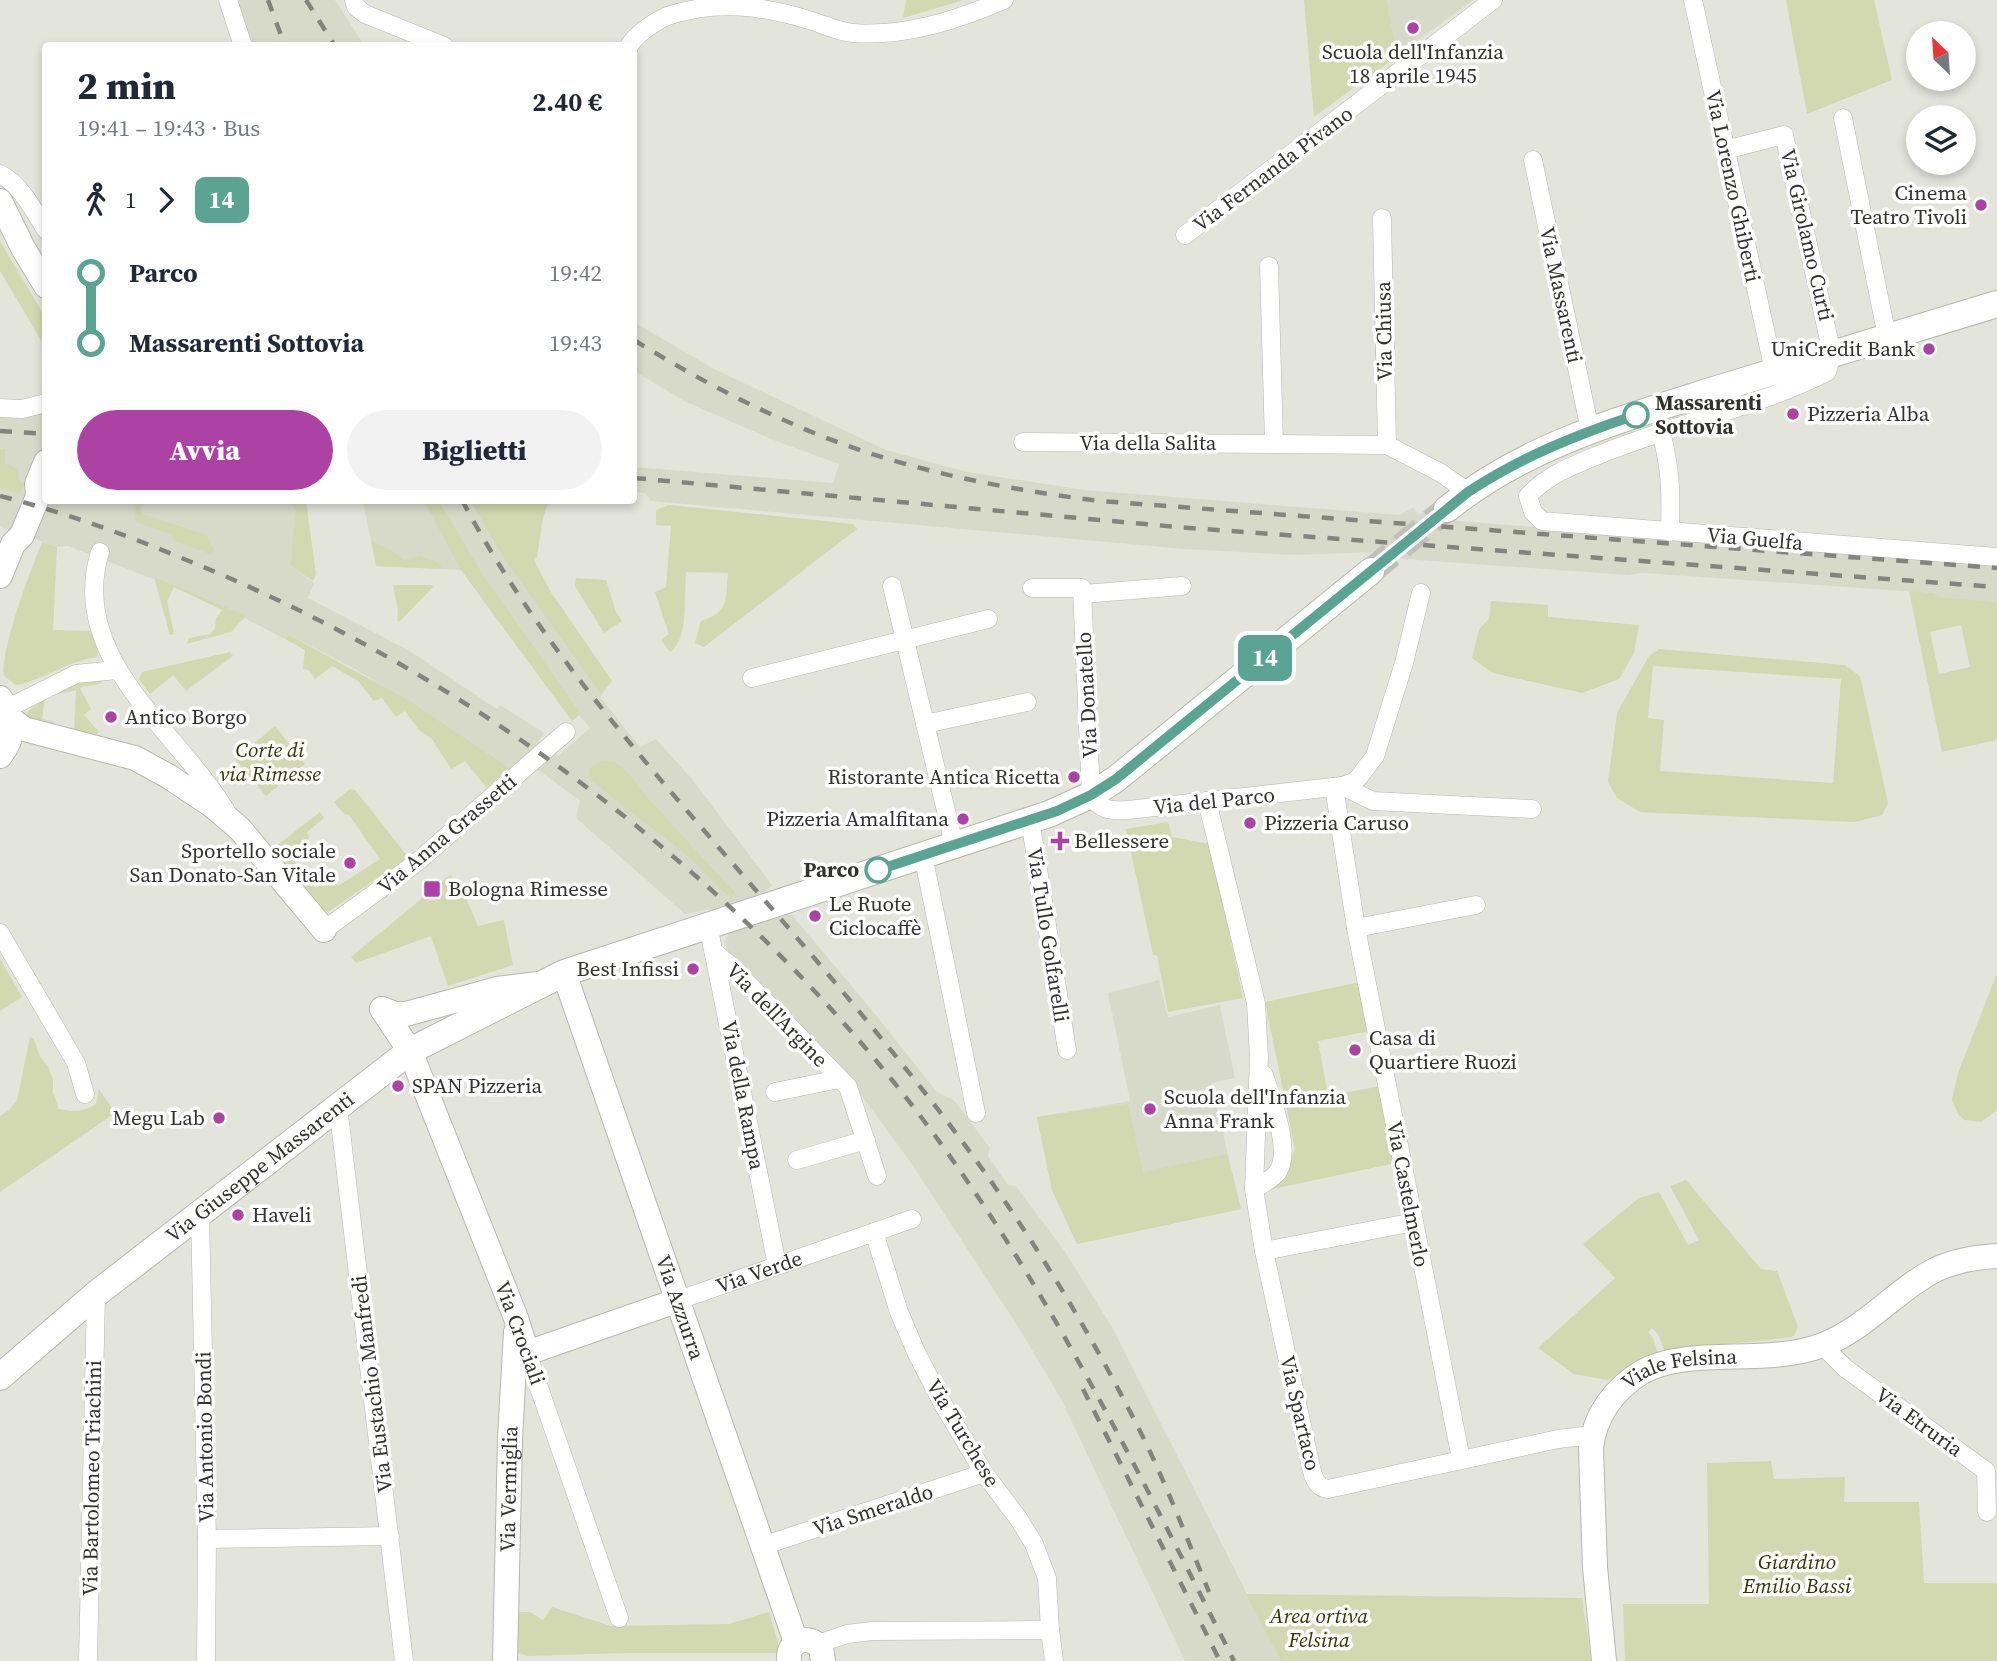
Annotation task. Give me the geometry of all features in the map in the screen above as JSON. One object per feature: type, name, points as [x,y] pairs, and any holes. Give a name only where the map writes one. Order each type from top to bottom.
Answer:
[{"type":"main road","points":[[0,201],[42,279]]},
{"type":"main road","points":[[0,217],[23,248]]},
{"type":"main road","points":[[1447,509],[1504,469],[1590,430],[1997,304]]},
{"type":"main road","points":[[0,576],[13,544],[22,535],[42,491],[37,484],[42,472]]},
{"type":"main road","points":[[0,591],[9,583],[23,547],[22,535]]},
{"type":"main road","name":"Via Giuseppe Massarenti","points":[[0,1377],[96,1294],[410,1051],[564,973],[1057,811],[1091,795],[1116,779],[1371,571]]},
{"type":"main road","points":[[7,709],[24,729],[135,758],[167,776],[231,820],[324,930]]},
{"type":"main road","points":[[4,751],[12,730],[7,709]]},
{"type":"main road","points":[[4,751],[26,741],[59,739]]},
{"type":"main road","name":"Via Azzurra","points":[[564,973],[762,1546],[806,1652]]},
{"type":"main road","name":"Via Giuseppe Massarenti","points":[[382,1009],[395,1014],[406,1014],[497,989],[539,984]]},
{"type":"main road","name":"Via Crociali","points":[[382,1009],[410,1051],[516,1318],[527,1353]]},
{"type":"main road","name":"Viale Felsina","points":[[1604,1661],[1590,1465],[1592,1435],[1602,1412],[1620,1388],[1637,1375],[1662,1364],[1683,1360],[1796,1353],[1825,1344],[1872,1317],[1935,1270],[1972,1258],[1997,1256]]},
{"type":"main road","name":"Via Verde","points":[[527,1353],[677,1301]]},
{"type":"main road","name":"Via Vermiglia","points":[[505,1661],[510,1438],[516,1318]]},
{"type":"street","points":[[228,0],[242,42]]},
{"type":"street","points":[[354,0],[356,7],[365,15],[434,42]]},
{"type":"street","points":[[633,42],[653,23],[677,10],[703,2],[734,0],[764,6],[850,33],[872,33],[925,27],[1004,0]]},
{"type":"street","name":"Via Fernanda Pivano","points":[[1185,235],[1493,0]]},
{"type":"street","name":"Via Lorenzo Ghiberti","points":[[1693,0],[1774,371]]},
{"type":"street","points":[[1843,118],[1887,337]]},
{"type":"street","name":"Via Girolamo Curti","points":[[1725,150],[1784,135],[1832,354]]},
{"type":"street","name":"Via Massarenti","points":[[1533,160],[1590,430]]},
{"type":"street","points":[[0,174],[22,191],[42,224]]},
{"type":"street","name":"Via Chiusa","points":[[1382,218],[1387,445]]},
{"type":"street","points":[[1269,266],[1274,443]]},
{"type":"street","points":[[1670,532],[1669,462],[1661,433],[1790,390],[1827,372],[1832,354]]},
{"type":"street","points":[[0,408],[22,409],[42,404]]},
{"type":"street","name":"Via Guelfa","points":[[1661,433],[1564,469],[1541,483],[1528,496],[1533,512],[1542,521],[1997,557]]},
{"type":"street","name":"Via della Salita","points":[[1023,443],[1387,445],[1441,473],[1468,492]]},
{"type":"street","points":[[100,552],[94,573],[98,620],[106,650],[117,670],[212,788],[231,820]]},
{"type":"street","points":[[892,586],[954,844]]},
{"type":"street","points":[[1032,588],[1082,588],[1083,594],[1182,586]]},
{"type":"street","points":[[1338,787],[1354,782],[1375,755],[1404,663],[1421,593]]},
{"type":"street","name":"Via Donatello","points":[[1083,594],[1091,795]]},
{"type":"street","points":[[752,678],[988,618]]},
{"type":"street","points":[[7,709],[76,674],[117,670]]},
{"type":"street","points":[[925,724],[1027,702]]},
{"type":"street","name":"Via Anna Grassetti","points":[[324,930],[416,863],[566,732]]},
{"type":"street","points":[[167,776],[186,757]]},
{"type":"street","points":[[1338,787],[1373,801],[1532,809]]},
{"type":"street","name":"Via del Parco","points":[[1091,795],[1101,807],[1116,811],[1338,787]]},
{"type":"street","name":"Via Castelmerlo","points":[[1338,787],[1356,928],[1461,1459]]},
{"type":"street","name":"Via Spartaco","points":[[1207,801],[1256,1003],[1259,1058],[1254,1189],[1264,1251],[1317,1484],[1322,1489],[1328,1489],[1558,1439],[1592,1435]]},
{"type":"street","name":"Via Tullo Golfarelli","points":[[1030,820],[1067,1051]]},
{"type":"street","points":[[923,855],[976,1113]]},
{"type":"street","points":[[1356,928],[1476,905]]},
{"type":"street","name":"Via della Rampa","points":[[708,925],[777,1265]]},
{"type":"street","points":[[0,933],[76,1063],[85,1094]]},
{"type":"street","name":"Via dell'Argine","points":[[713,952],[730,965],[848,1087],[877,1176]]},
{"type":"street","name":"Via Spartaco","points":[[1254,1189],[1278,1171],[1282,1155],[1280,1134],[1259,1058]]},
{"type":"street","name":"Via dell'Argine","points":[[775,1092],[839,1079]]},
{"type":"street","name":"Via Eustachio Manfredi","points":[[338,1106],[404,1661]]},
{"type":"street","points":[[797,1160],[866,1140]]},
{"type":"street","name":"Via Antonio Bondi","points":[[200,1213],[207,1539],[206,1661]]},
{"type":"street","name":"Via Verde","points":[[677,1301],[912,1219]]},
{"type":"street","points":[[1264,1251],[1414,1222]]},
{"type":"street","name":"Via Turchese","points":[[874,1232],[899,1312],[917,1354],[984,1473],[1034,1544],[1047,1578],[1054,1661]]},
{"type":"street","name":"Via Bartolomeo Triachini","points":[[88,1661],[96,1294]]},
{"type":"street","name":"Via Etruria","points":[[1825,1344],[1845,1368],[1986,1471],[1987,1512]]},
{"type":"street","name":"Via Crociali","points":[[527,1353],[619,1618]]},
{"type":"street","name":"Via Smeraldo","points":[[762,1546],[984,1473]]},
{"type":"street","points":[[207,1539],[390,1536]]},
{"type":"street","points":[[806,1652],[847,1634],[872,1631],[1050,1630]]},
{"type":"shaded area","points":[[236,0],[335,0],[362,42],[252,42]]},
{"type":"shaded area","name":"Scuola dell'Infanzia 18 aprile 1945","points":[[1387,0],[1473,0],[1397,56]]},
{"type":"shaded area","points":[[637,324],[714,369],[886,450],[967,472],[1085,490],[1400,515],[1413,507],[1419,515],[1441,500],[1456,521],[1997,562],[1997,602],[1940,597],[1932,593],[1403,559],[1378,552],[1295,555],[1184,549],[651,501],[645,493],[637,492],[637,467],[833,483],[839,464],[776,441],[686,402],[637,373]]},
{"type":"shaded area","points":[[42,409],[42,504],[298,504],[290,566],[314,583],[308,598],[410,651],[497,709],[500,705],[544,733],[538,742],[558,756],[590,728],[579,715],[572,721],[461,570],[376,566],[364,504],[512,504],[520,535],[552,594],[612,681],[600,697],[640,747],[656,739],[692,779],[772,885],[765,892],[783,913],[792,915],[937,1092],[954,1100],[990,1148],[988,1156],[1008,1185],[1016,1186],[1064,1250],[1112,1327],[1281,1661],[1185,1661],[1061,1399],[1019,1328],[909,1160],[858,1091],[728,955],[725,942],[730,930],[709,909],[685,914],[576,818],[580,801],[536,768],[512,771],[357,670],[289,635],[285,639],[244,618],[244,615],[154,577],[153,579],[68,546],[57,547],[0,527],[0,416]]},
{"type":"shaded area","name":"Scuola dell'Infanzia Anna Frank","points":[[1159,980],[1168,1017],[1220,1005],[1235,1078],[1211,1083],[1241,1209],[1077,1244],[1052,1190],[1037,1117],[1130,1101],[1108,993]]},
{"type":"green space","points":[[906,0],[964,0],[903,18]]},
{"type":"green space","points":[[1304,0],[1387,0],[1397,56],[1314,117]]},
{"type":"green space","points":[[1786,0],[1874,0],[1892,80],[1807,114]]},
{"type":"green space","points":[[0,241],[42,312],[42,342],[0,271]]},
{"type":"green space","points":[[0,449],[5,449],[5,463],[18,469],[19,480],[24,485],[19,493],[0,488]]},
{"type":"green space","points":[[134,504],[142,504],[140,509],[143,514],[207,535],[214,550],[210,554],[173,540],[172,535],[136,522]]},
{"type":"green space","points":[[292,504],[306,504],[316,574],[313,581],[290,566],[296,510]]},
{"type":"green space","points":[[426,504],[441,504],[483,575],[579,711],[579,715],[572,721],[461,570]]},
{"type":"green space","points":[[473,504],[548,504],[534,561],[552,594],[612,681],[601,694],[504,558]]},
{"type":"green space","points":[[669,505],[853,524],[857,529],[704,647],[695,643],[701,621],[717,614],[724,604],[728,573],[686,572],[683,627],[676,646],[670,652],[661,640],[669,634],[655,592],[666,587],[671,526],[656,525],[656,510]]},
{"type":"green space","points":[[371,541],[391,550],[404,560],[421,556],[439,563],[442,569],[376,566]]},
{"type":"green space","points":[[42,542],[57,547],[53,630],[93,631],[98,653],[97,657],[76,662],[16,685],[4,676],[4,664],[17,610]]},
{"type":"green space","points":[[154,577],[245,615],[244,618],[231,632],[186,644],[189,638],[210,634],[215,629],[216,619],[222,610],[174,587],[167,601],[174,634],[170,635]]},
{"type":"green space","points":[[576,578],[606,580],[616,612],[622,621],[604,633],[575,586]]},
{"type":"green space","points":[[393,585],[432,585],[433,587],[399,622]]},
{"type":"green space","points":[[1909,591],[1933,593],[1940,597],[1997,602],[1997,740],[1942,752]],"holes":[[[1961,625],[1970,667],[1939,674],[1930,632]]]},
{"type":"green space","points":[[1491,601],[1548,605],[1548,617],[1639,625],[1634,653],[1619,679],[1582,693],[1493,673],[1472,658],[1479,629],[1489,619]]},
{"type":"green space","points":[[289,635],[408,700],[509,768],[487,788],[465,761],[451,769],[432,739],[419,730],[405,711],[396,717],[382,698],[374,701],[358,681],[332,666],[315,679],[310,671],[303,669],[305,650],[285,639]]},
{"type":"green space","points":[[1659,649],[1845,665],[1860,676],[1888,803],[1882,815],[1855,822],[1640,812],[1617,798],[1608,782],[1617,713],[1649,656]],"holes":[[[1653,666],[1841,679],[1833,783],[1660,771],[1664,720],[1648,718]]]},
{"type":"green space","points":[[230,652],[233,656],[186,691],[173,675],[150,694],[139,679],[142,672]]},
{"type":"green space","points":[[98,676],[102,682],[80,688],[91,709],[84,715],[99,732],[96,734],[74,730],[76,690],[45,697],[42,719],[54,722],[53,726],[26,717],[29,710],[38,704],[37,699],[78,679]]},
{"type":"green space","name":"Corte di via Rimesse","points":[[275,726],[305,764],[266,796],[235,759]]},
{"type":"green space","points":[[602,761],[614,762],[625,769],[645,795],[735,893],[731,896],[726,894],[688,856],[589,777],[590,768]]},
{"type":"green space","points":[[350,789],[355,790],[408,857],[328,912],[275,847],[320,812],[324,818],[307,832],[309,838],[288,853],[316,888],[333,878],[338,886],[380,859],[349,815],[344,814],[334,802]]},
{"type":"green space","points":[[1168,822],[1172,837],[1210,844],[1243,998],[1168,1012],[1126,829]]},
{"type":"green space","points":[[450,875],[462,889],[478,926],[504,920],[513,965],[448,986],[431,936],[356,963],[351,957]]},
{"type":"green space","points":[[0,959],[22,997],[0,1011]]},
{"type":"green space","points":[[1997,973],[1997,1110],[1981,1122],[1965,1120],[1959,1116],[1952,1100],[1958,1073]]},
{"type":"green space","points":[[1360,982],[1370,1031],[1318,1041],[1328,1096],[1381,1086],[1396,1163],[1268,1190],[1285,1173],[1295,1149],[1265,1002]]},
{"type":"green space","points":[[30,1037],[34,1039],[40,1057],[48,1066],[59,1109],[78,1111],[91,1107],[96,1104],[99,1089],[115,1113],[0,1192],[0,1116],[17,1100]]},
{"type":"green space","points":[[1128,1104],[1143,1172],[1227,1154],[1241,1209],[1077,1244],[1052,1190],[1037,1117]]},
{"type":"green space","points":[[1686,1180],[1761,1269],[1777,1271],[1798,1327],[1794,1336],[1664,1350],[1658,1334],[1652,1328],[1648,1332],[1658,1353],[1634,1363],[1608,1380],[1574,1374],[1538,1348],[1615,1278],[1583,1244],[1639,1198],[1659,1192],[1688,1245],[1699,1240],[1670,1186]]},
{"type":"green space","name":"Giardino Emilio Bassi","points":[[1771,1461],[1774,1479],[1845,1477],[1844,1502],[1919,1502],[1924,1583],[1997,1583],[1997,1661],[1625,1661],[1623,1604],[1709,1604],[1707,1463]]},
{"type":"green space","name":"Area ortiva Felsina","points":[[1246,1594],[1582,1598],[1591,1661],[1281,1661]]},
{"type":"green space","points":[[552,1607],[611,1626],[729,1624],[769,1612],[781,1653],[528,1656],[518,1653],[508,1645],[508,1612],[530,1612],[543,1620]]},
{"type":"tunnel","points":[[1371,571],[1447,509]]},
{"type":"railway","points":[[268,0],[284,42]]},
{"type":"railway","points":[[306,0],[332,42]]},
{"type":"railway","points":[[637,342],[722,390],[814,433],[919,468],[1027,491],[1100,501],[1997,568]]},
{"type":"railway","points":[[0,431],[42,434]]},
{"type":"railway","points":[[637,478],[1189,528],[1997,587]]},
{"type":"railway","points":[[0,496],[93,524],[184,559],[297,609],[408,669],[515,736],[618,811],[715,893],[806,982],[889,1076],[963,1175],[1002,1233],[1073,1352],[1234,1661]]},
{"type":"railway","points":[[464,504],[518,593],[581,682],[889,1048],[999,1193],[1076,1313],[1122,1396],[1161,1477],[1209,1592]]},
{"type":"railway","points":[[1083,1389],[1220,1661]]},
{"type":"bus line","name":"14","points":[[878,870],[1049,814],[1091,795],[1116,779],[1468,492],[1504,469],[1546,448],[1636,415]]},
{"type":"place","name":"Scuola dell'Infanzia 18 aprile 1945","points":[[1413,28]]},
{"type":"place","name":"Cinema Teatro Tivoli","points":[[1981,205]]},
{"type":"place","name":"UniCredit Bank","points":[[1929,349]]},
{"type":"place","name":"Pizzeria Alba","points":[[1793,414]]},
{"type":"place","name":"Massarenti Sottovia","points":[[1636,415]]},
{"type":"place","name":"Antico Borgo","points":[[111,717]]},
{"type":"place","name":"Ristorante Antica Ricetta","points":[[1074,777]]},
{"type":"place","name":"Pizzeria Amalfitana","points":[[963,819]]},
{"type":"place","name":"Pizzeria Caruso","points":[[1250,823]]},
{"type":"place","name":"Bellessere","points":[[1060,841]]},
{"type":"place","name":"Sportello sociale San Donato-San Vitale","points":[[350,863]]},
{"type":"place","name":"Parco","points":[[878,870]]},
{"type":"place","name":"Bologna Rimesse","points":[[432,889]]},
{"type":"place","name":"Le Ruote Ciclocaffè","points":[[815,916]]},
{"type":"place","name":"Best Infissi","points":[[693,969]]},
{"type":"place","name":"Casa di Quartiere Ruozi","points":[[1355,1050]]},
{"type":"place","name":"SPAN Pizzeria","points":[[398,1086]]},
{"type":"place","name":"Scuola dell'Infanzia Anna Frank","points":[[1150,1109]]},
{"type":"place","name":"Megu Lab","points":[[219,1118]]},
{"type":"place","name":"Haveli","points":[[238,1215]]}]
